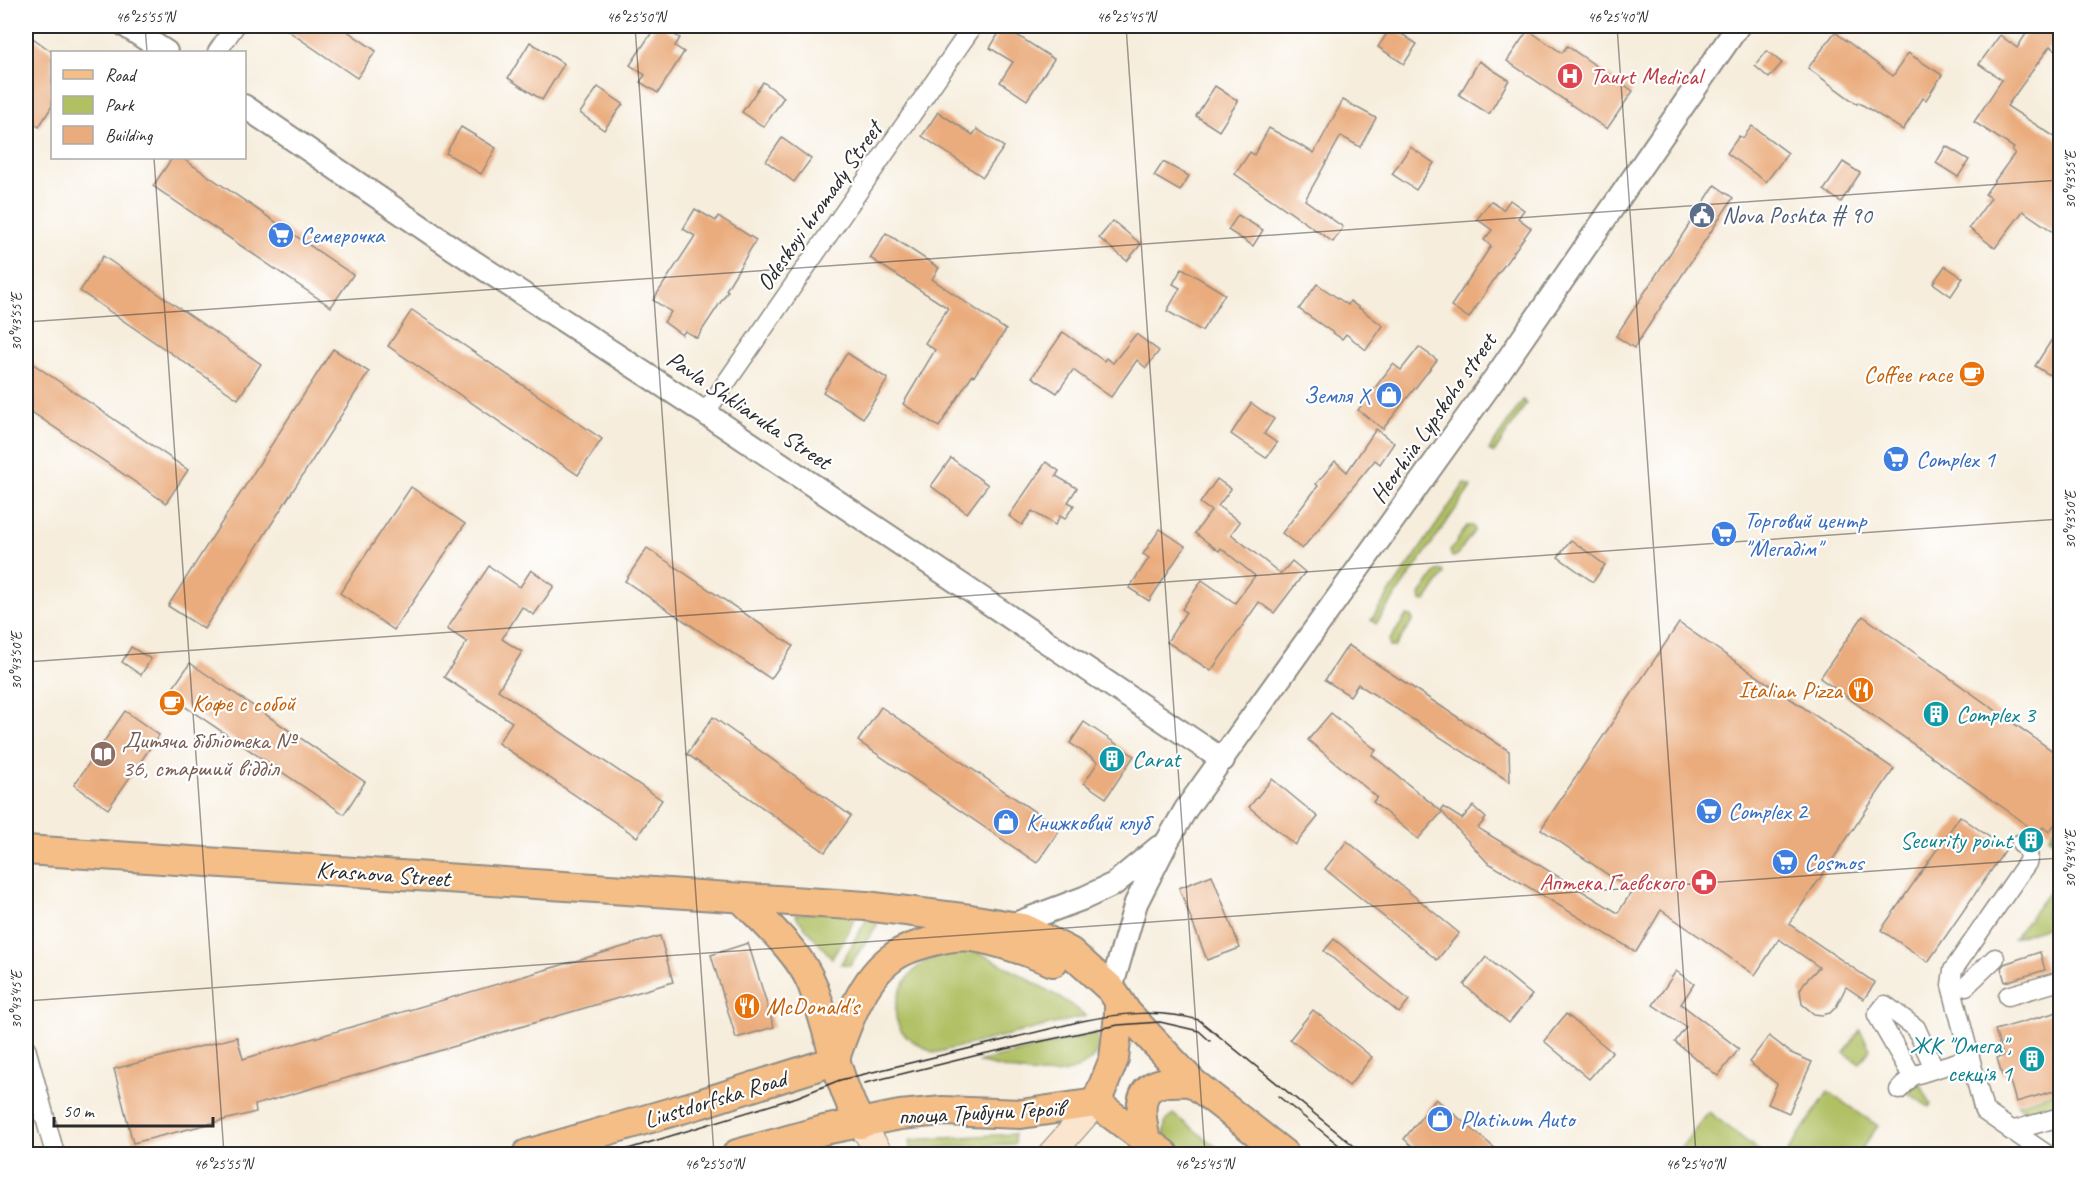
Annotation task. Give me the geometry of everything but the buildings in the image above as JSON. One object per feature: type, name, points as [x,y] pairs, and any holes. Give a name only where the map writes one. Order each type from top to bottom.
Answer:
[{"type":"main road","name":"Krasnova Street","points":[[26,850],[866,906],[970,918],[1009,926]]},
{"type":"main road","points":[[741,898],[792,953],[811,982],[839,1077],[861,1124],[880,1155]]},
{"type":"main road","points":[[1009,926],[1023,928],[1070,952],[1116,1005],[1192,1082],[1284,1155]]},
{"type":"main road","points":[[839,1077],[855,1007],[868,983],[891,958],[916,945],[947,938],[977,937],[1031,953],[1061,964],[1116,1005]]},
{"type":"main road","name":"площа Трибуни Героїв","points":[[861,1124],[900,1115],[932,1112],[1021,1114],[1096,1103],[1114,1059],[1116,1005]]},
{"type":"main road","name":"Liustdorfska Road","points":[[527,1155],[656,1117],[839,1077]]},
{"type":"main road","points":[[1155,1148],[1140,1113],[1142,1101],[1148,1090],[1160,1083],[1192,1082]]},
{"type":"main road","points":[[1051,1155],[1096,1103],[1155,1148]]},
{"type":"main road","points":[[737,1155],[824,1130],[861,1124]]},
{"type":"street","points":[[126,26],[164,51]]},
{"type":"street","points":[[218,51],[235,26]]},
{"type":"street","name":"Odeskoyi hromady Street","points":[[705,413],[973,26]]},
{"type":"street","name":"Heorhiia Lypskoho street","points":[[1116,1005],[1136,903],[1186,809],[1495,378],[1738,26]]},
{"type":"street","name":"Pavla Shkliaruka Street","points":[[246,107],[462,254],[705,413],[1223,760]]},
{"type":"street","name":"Heorhiia Lypskoho street","points":[[977,937],[1084,898],[1114,884],[1168,840]]},
{"type":"street","points":[[2020,843],[2028,852],[2027,863],[1953,970],[1951,977],[1959,989],[1970,1058],[1984,1111],[2046,1155]]},
{"type":"street","points":[[1959,989],[1995,958]]},
{"type":"street","points":[[1959,989],[1990,978]]},
{"type":"street","points":[[2008,996],[2061,981]]},
{"type":"street","points":[[1912,1076],[1877,1015],[1885,1005],[1916,1028],[1934,1068]]},
{"type":"street","points":[[26,1048],[55,1155]]},
{"type":"street","points":[[1899,1090],[1912,1076],[1970,1058]]},
{"type":"street","points":[[2011,1131],[2061,1117]]},
{"type":"green space","points":[[1523,400],[1526,404],[1494,453],[1489,450]]},
{"type":"green space","points":[[1465,483],[1471,487],[1376,624],[1371,620]]},
{"type":"green space","points":[[1467,526],[1473,526],[1475,530],[1456,556],[1452,557],[1450,551]]},
{"type":"green space","points":[[1442,570],[1444,574],[1426,601],[1421,601],[1420,595],[1437,571]]},
{"type":"green space","points":[[1406,616],[1411,616],[1413,620],[1395,647],[1390,647],[1389,641]]},
{"type":"green space","points":[[2060,820],[2060,845],[2049,837]]},
{"type":"green space","points":[[2060,877],[2060,882],[2045,915],[2049,921],[2059,920],[2060,923],[2014,938]]},
{"type":"green space","points":[[857,910],[849,931],[832,958],[796,914]]},
{"type":"green space","points":[[871,912],[877,918],[877,925],[850,965],[841,964]]},
{"type":"green space","points":[[968,949],[991,958],[1065,1001],[1086,1016],[934,1053],[906,1036],[900,1027],[896,1017],[898,997],[908,978],[923,963],[945,954]]},
{"type":"green space","points":[[1860,1030],[1870,1049],[1860,1064],[1844,1053]]},
{"type":"green space","points":[[1097,1033],[1098,1046],[1094,1056],[1076,1069],[1063,1073],[1034,1074],[978,1062]]},
{"type":"green space","points":[[1920,1083],[1931,1105],[1929,1107],[1907,1092]]},
{"type":"green space","points":[[2060,1091],[2060,1103],[2027,1112],[2017,1104]]},
{"type":"green space","points":[[1828,1092],[1878,1126],[1858,1154],[1786,1154]]},
{"type":"green space","points":[[1709,1112],[1763,1154],[1676,1154]]},
{"type":"green space","points":[[1173,1114],[1226,1154],[1184,1153],[1170,1144],[1164,1136],[1165,1122]]},
{"type":"green space","points":[[1014,1134],[1015,1144],[910,1149],[910,1140]]},
{"type":"tram line","points":[[612,1154],[797,1097],[840,1080],[1082,1021],[1126,1014],[1155,1013],[1199,1020],[1364,1154]]},
{"type":"tram line","points":[[865,1083],[978,1055],[1118,1025],[1160,1022],[1199,1031],[1210,1041]]},
{"type":"tram line","points":[[1278,1096],[1350,1154]]},
{"type":"place","name":"Taurt Medical","points":[[1570,76]]},
{"type":"place","name":"Nova Poshta # 90","points":[[1702,215]]},
{"type":"place","name":"Семерочка","points":[[281,235]]},
{"type":"place","name":"Coffee race","points":[[1972,374]]},
{"type":"place","name":"Земля Х","points":[[1389,395]]},
{"type":"place","name":"Complex 1","points":[[1896,459]]},
{"type":"place","name":"Торговий центр \"Мегадім\"","points":[[1724,534]]},
{"type":"place","name":"Italian Pizza","points":[[1861,690]]},
{"type":"place","name":"Кофе с собой","points":[[172,703]]},
{"type":"place","name":"Complex 3","points":[[1936,714]]},
{"type":"place","name":"Дитяча бібліотека № 36, старший відділ","points":[[103,754]]},
{"type":"place","name":"Carat","points":[[1112,759]]},
{"type":"place","name":"Complex 2","points":[[1709,811]]},
{"type":"place","name":"Книжковий клуб","points":[[1006,822]]},
{"type":"place","name":"Security point","points":[[2031,840]]},
{"type":"place","name":"Cosmos","points":[[1785,862]]},
{"type":"place","name":"Аптека Гаевского","points":[[1704,882]]},
{"type":"place","name":"McDonald's","points":[[747,1006]]},
{"type":"place","name":"ЖК \"Омега\", секція 1","points":[[2032,1059]]},
{"type":"place","name":"Platinum Auto","points":[[1440,1119]]}]
